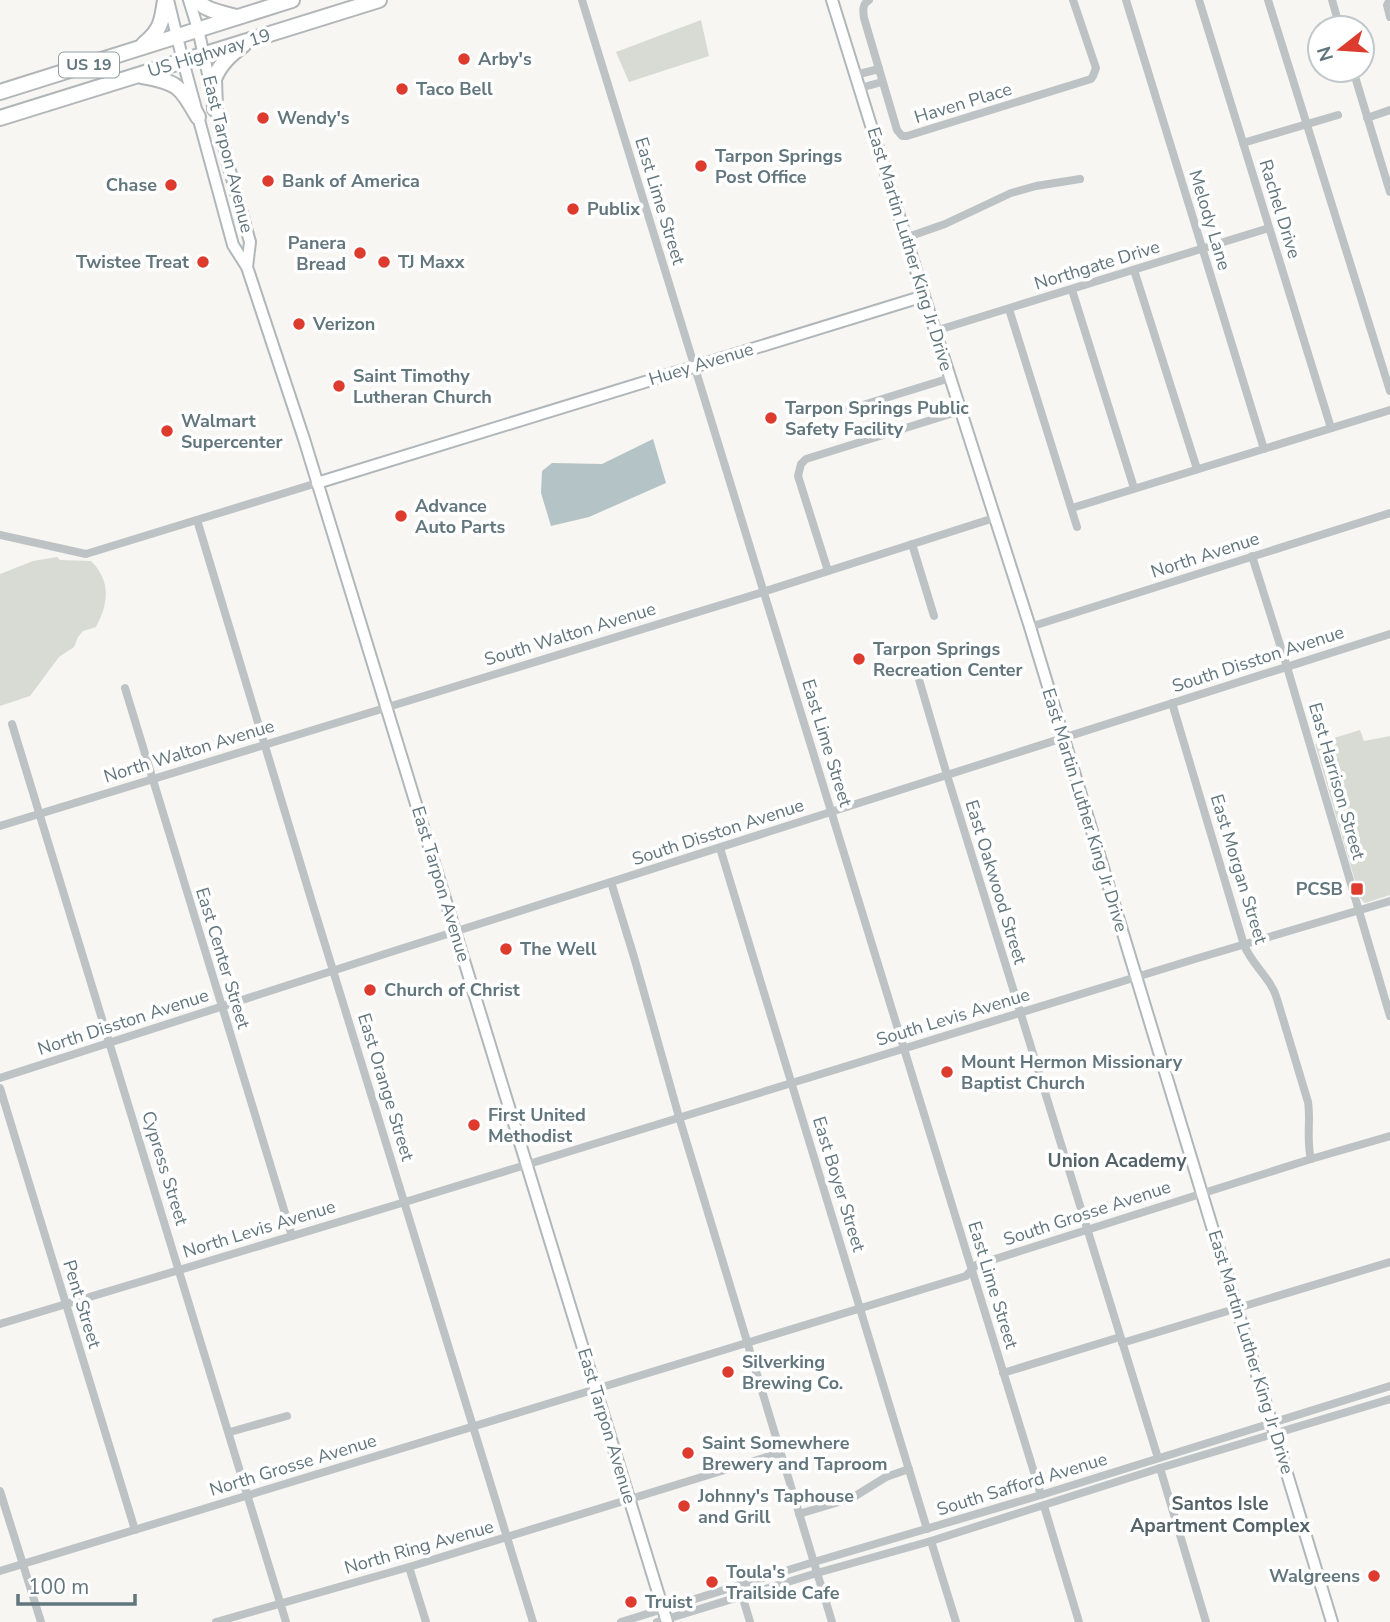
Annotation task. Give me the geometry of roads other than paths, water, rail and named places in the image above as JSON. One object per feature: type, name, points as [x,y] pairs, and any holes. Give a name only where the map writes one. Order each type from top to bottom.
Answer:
[{"type":"highway","points":[[138,48],[153,37],[161,25],[167,0]]},
{"type":"highway","points":[[196,0],[214,12],[238,17]]},
{"type":"highway","name":"US Highway 19","points":[[0,92],[290,0]]},
{"type":"highway","name":"US Highway 19","points":[[0,118],[379,0]]},
{"type":"highway","points":[[215,109],[215,74],[224,60],[248,41]]},
{"type":"highway","points":[[137,75],[174,84],[183,91],[198,117]]},
{"type":"street","name":"East Tarpon Avenue","points":[[167,0],[233,245],[247,267],[298,420],[596,1389],[663,1618]]},
{"type":"street","name":"East Tarpon Avenue","points":[[189,0],[250,242],[247,267]]},
{"type":"street","name":"East Lime Street","points":[[582,0],[1041,1495]]},
{"type":"street","name":"East Martin Luther King Jr Drive","points":[[832,0],[1030,627],[1332,1622]]},
{"type":"street","name":"Haven Place","points":[[869,0],[864,5],[863,14],[897,130],[902,136],[1091,79],[1096,68],[1073,0]]},
{"type":"street","name":"Melody Lane","points":[[1126,0],[1264,449]]},
{"type":"street","name":"Rachel Drive","points":[[1199,0],[1331,428]]},
{"type":"street","points":[[1268,0],[1390,391]]},
{"type":"street","points":[[1390,0],[1387,5],[1390,17]]},
{"type":"street","points":[[855,75],[878,69]]},
{"type":"street","points":[[860,88],[883,82]]},
{"type":"street","points":[[1357,84],[1390,192]]},
{"type":"street","points":[[1367,118],[1390,110]]},
{"type":"street","points":[[1243,143],[1338,115]]},
{"type":"street","points":[[905,238],[946,224],[1011,193],[1080,179]]},
{"type":"street","name":"Northgate Drive","points":[[935,331],[1269,228]]},
{"type":"street","points":[[1135,270],[1197,469]]},
{"type":"street","points":[[1072,290],[1134,488]]},
{"type":"street","name":"Huey Avenue","points":[[317,483],[924,296]]},
{"type":"street","points":[[1009,309],[1077,527]]},
{"type":"street","points":[[837,413],[950,378]]},
{"type":"street","points":[[1072,508],[1390,410]]},
{"type":"street","points":[[828,571],[798,476],[806,459],[960,411]]},
{"type":"street","points":[[0,535],[86,554],[317,483]]},
{"type":"street","name":"North Avenue","points":[[1030,627],[1390,513]]},
{"type":"street","name":"South Walton Avenue","points":[[387,707],[764,592],[994,518]]},
{"type":"street","name":"East Orange Street","points":[[197,520],[534,1622]]},
{"type":"street","points":[[912,544],[934,615]]},
{"type":"street","name":"East Harrison Street","points":[[1252,556],[1390,1016]]},
{"type":"street","name":"South Disston Avenue","points":[[456,932],[1390,634]]},
{"type":"street","name":"East Oakwood Street","points":[[918,676],[1158,1458]]},
{"type":"street","name":"East Center Street","points":[[125,688],[292,1236]]},
{"type":"street","name":"East Morgan Street","points":[[1172,703],[1244,945],[1251,960],[1270,982],[1275,993],[1308,1102],[1310,1113],[1307,1145],[1311,1159]]},
{"type":"street","name":"North Walton Avenue","points":[[0,826],[387,707]]},
{"type":"street","name":"Cypress Street","points":[[12,724],[286,1622]]},
{"type":"street","name":"East Boyer Street","points":[[720,848],[928,1530]]},
{"type":"street","points":[[611,883],[832,1622]]},
{"type":"street","name":"South Levis Avenue","points":[[526,1164],[1390,901]]},
{"type":"street","name":"North Disston Avenue","points":[[0,1078],[456,932]]},
{"type":"street","name":"Pent Street","points":[[0,1088],[135,1530]]},
{"type":"street","name":"South Grosse Avenue","points":[[596,1389],[966,1276],[976,1265],[1390,1136]]},
{"type":"street","name":"North Levis Avenue","points":[[0,1324],[526,1164]]},
{"type":"street","points":[[1003,1373],[1390,1262]]},
{"type":"street","points":[[1387,1387],[1389,1402]]},
{"type":"street","name":"South Safford Avenue","points":[[663,1618],[1044,1506],[1274,1429],[1387,1387]]},
{"type":"street","name":"North Grosse Avenue","points":[[0,1572],[596,1389]]},
{"type":"street","name":"South Safford Avenue","points":[[663,1618],[813,1558],[928,1530],[1158,1458],[1389,1402]]},
{"type":"street","points":[[230,1432],[287,1416]]},
{"type":"street","name":"North Ring Avenue","points":[[216,1622],[408,1567],[780,1453]]},
{"type":"street","points":[[1160,1468],[1206,1622]]},
{"type":"street","points":[[799,1514],[852,1498],[886,1477],[909,1469]]},
{"type":"street","points":[[0,1490],[41,1622]]},
{"type":"street","points":[[1044,1506],[1079,1622]]},
{"type":"street","points":[[931,1541],[956,1622]]},
{"type":"street","points":[[408,1567],[426,1622]]},
{"type":"street","points":[[742,1595],[750,1622]]},
{"type":"street","points":[[621,1622],[663,1618]]},
{"type":"place","name":"Arby's","points":[[464,59]]},
{"type":"place","name":"Taco Bell","points":[[402,89]]},
{"type":"place","name":"Wendy's","points":[[263,118]]},
{"type":"place","name":"Tarpon Springs Post Office","points":[[701,166]]},
{"type":"place","name":"Bank of America","points":[[268,181]]},
{"type":"place","name":"Chase","points":[[171,185]]},
{"type":"place","name":"Publix","points":[[573,209]]},
{"type":"place","name":"Panera Bread","points":[[360,253]]},
{"type":"place","name":"Twistee Treat","points":[[203,262]]},
{"type":"place","name":"TJ Maxx","points":[[384,262]]},
{"type":"place","name":"Verizon","points":[[299,324]]},
{"type":"place","name":"Saint Timothy Lutheran Church","points":[[339,386]]},
{"type":"place","name":"Tarpon Springs Public Safety Facility","points":[[771,418]]},
{"type":"place","name":"Walmart Supercenter","points":[[167,431]]},
{"type":"place","name":"Advance Auto Parts","points":[[401,516]]},
{"type":"place","name":"Tarpon Springs Recreation Center","points":[[859,659]]},
{"type":"place","name":"PCSB","points":[[1357,889]]},
{"type":"place","name":"The Well","points":[[506,949]]},
{"type":"place","name":"Church of Christ","points":[[370,990]]},
{"type":"place","name":"Mount Hermon Missionary Baptist Church","points":[[947,1072]]},
{"type":"place","name":"First United Methodist","points":[[474,1125]]},
{"type":"place","name":"Silverking Brewing Co.","points":[[728,1372]]},
{"type":"place","name":"Saint Somewhere Brewery and Taproom","points":[[688,1453]]},
{"type":"place","name":"Johnny's Taphouse and Grill","points":[[684,1506]]},
{"type":"place","name":"Walgreens","points":[[1374,1576]]},
{"type":"place","name":"Toula's Trailside Cafe","points":[[712,1582]]},
{"type":"place","name":"Truist","points":[[631,1602]]},
{"type":"district","name":"Union Academy","points":[[1117,1161]]},
{"type":"district","name":"Santos Isle Apartment Complex","points":[[1220,1515]]}]
